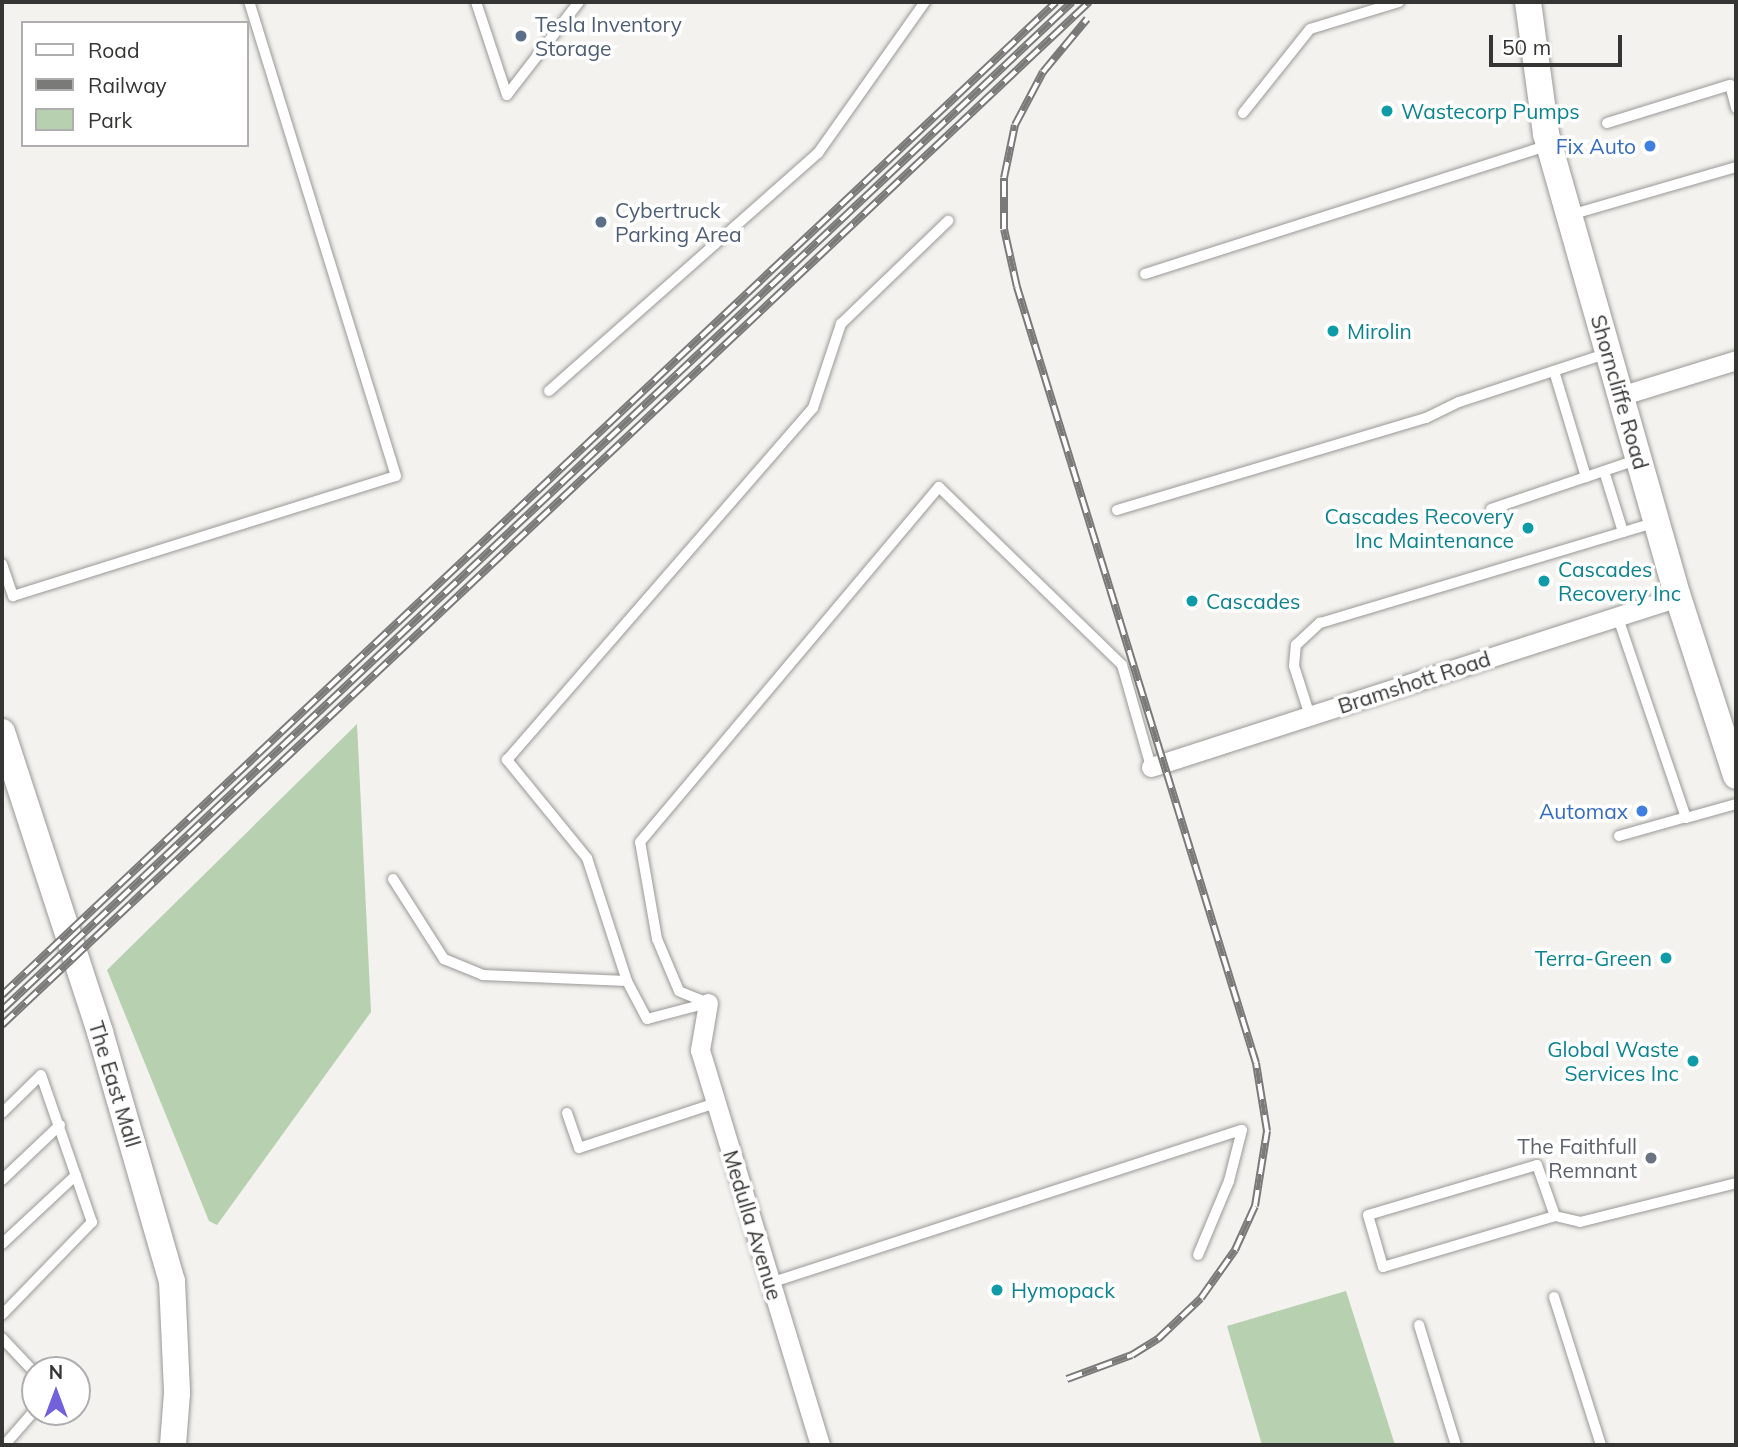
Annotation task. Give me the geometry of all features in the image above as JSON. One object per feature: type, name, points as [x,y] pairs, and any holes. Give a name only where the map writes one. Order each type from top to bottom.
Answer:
[{"type":"street","name":"Shorncliffe Road","points":[[1528,2],[1549,144],[1678,597],[1736,776]]},
{"type":"street","points":[[1620,396],[1736,360]]},
{"type":"street","name":"Bramshott Road","points":[[1151,767],[1678,597]]},
{"type":"street","name":"The East Mall","points":[[2,732],[100,1032],[172,1281],[177,1393],[173,1445]]},
{"type":"street","name":"Medulla Avenue","points":[[708,1003],[700,1050],[820,1445]]},
{"type":"lane","points":[[2,564],[13,596],[396,476],[249,2]]},
{"type":"lane","points":[[476,2],[507,95],[579,2]]},
{"type":"lane","points":[[549,391],[818,153],[925,2]]},
{"type":"lane","points":[[1243,113],[1311,29],[1399,2]]},
{"type":"lane","points":[[1607,123],[1730,85],[1736,108]]},
{"type":"lane","points":[[1145,274],[1549,144]]},
{"type":"lane","points":[[1569,215],[1736,167]]},
{"type":"lane","points":[[708,1003],[647,1019],[627,981],[587,858],[507,760],[813,408],[841,324],[948,221]]},
{"type":"lane","points":[[1117,510],[1426,418],[1608,353]]},
{"type":"lane","points":[[1553,371],[1586,477]]},
{"type":"lane","points":[[1491,509],[1639,459]]},
{"type":"lane","points":[[1604,471],[1623,532]]},
{"type":"lane","points":[[708,1003],[679,991],[657,939],[640,842],[939,487],[1122,665],[1151,767]]},
{"type":"lane","points":[[1310,716],[1294,666],[1295,655],[1305,633],[1320,623],[1657,522]]},
{"type":"lane","points":[[1618,618],[1686,817]]},
{"type":"lane","points":[[1619,836],[1736,804]]},
{"type":"lane","points":[[393,879],[444,959],[483,975],[627,981]]},
{"type":"lane","points":[[2,1113],[41,1075],[92,1222],[2,1314]]},
{"type":"lane","points":[[567,1114],[579,1148],[716,1103]]},
{"type":"lane","points":[[2,1180],[60,1125]]},
{"type":"lane","points":[[770,1283],[1242,1130],[1229,1181],[1198,1255]]},
{"type":"lane","points":[[1555,1216],[1536,1165],[1368,1214],[1384,1266],[1555,1216],[1580,1222],[1736,1183]]},
{"type":"lane","points":[[2,1244],[76,1175]]},
{"type":"lane","points":[[1554,1297],[1601,1445]]},
{"type":"lane","points":[[1419,1325],[1456,1445]]},
{"type":"lane","points":[[2,1338],[21,1358]]},
{"type":"lane","points":[[8,1441],[21,1426]]},
{"type":"green space","points":[[357,724],[371,1012],[217,1225],[209,1221],[107,970]]},
{"type":"green space","points":[[1346,1291],[1395,1445],[1262,1445],[1227,1326]]},
{"type":"railway","points":[[2,995],[1056,2]]},
{"type":"railway","points":[[2,1010],[1072,2]]},
{"type":"railway","points":[[2,1025],[1089,2]]},
{"type":"railway","points":[[1067,1379],[1132,1355],[1158,1339],[1201,1298],[1235,1250],[1255,1206],[1267,1131],[1256,1063],[1017,287],[1004,229],[1004,178],[1015,125],[1043,72],[1087,19]]},
{"type":"place","name":"Tesla Inventory Storage","points":[[521,36]]},
{"type":"place","name":"Wastecorp Pumps","points":[[1387,111]]},
{"type":"place","name":"Fix Auto","points":[[1650,146]]},
{"type":"place","name":"Cybertruck Parking Area","points":[[601,222]]},
{"type":"place","name":"Mirolin","points":[[1333,331]]},
{"type":"place","name":"Cascades Recovery Inc Maintenance","points":[[1528,528]]},
{"type":"place","name":"Cascades Recovery Inc","points":[[1544,581]]},
{"type":"place","name":"Cascades","points":[[1192,601]]},
{"type":"place","name":"Automax","points":[[1642,811]]},
{"type":"place","name":"Terra-Green","points":[[1666,958]]},
{"type":"place","name":"Global Waste Services Inc","points":[[1693,1061]]},
{"type":"place","name":"The Faithfull Remnant","points":[[1651,1158]]},
{"type":"place","name":"Hymopack","points":[[997,1290]]}]
